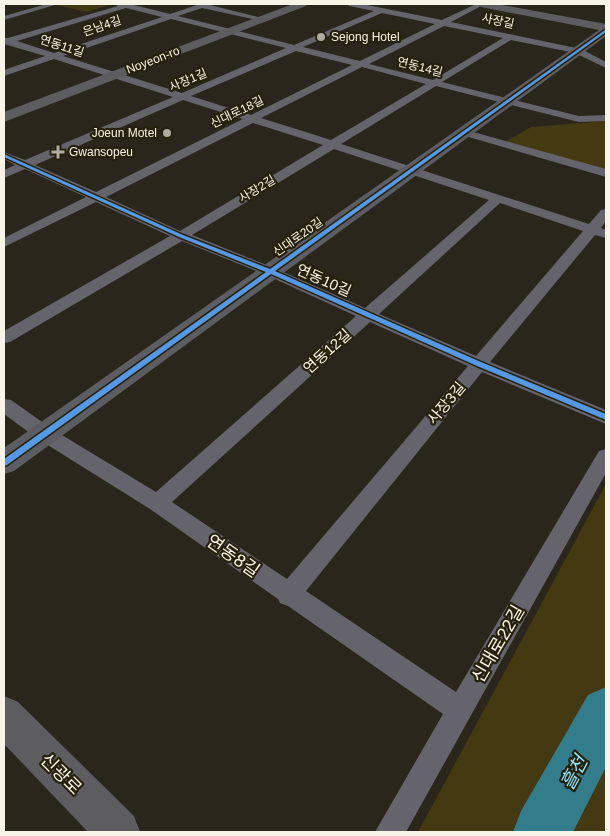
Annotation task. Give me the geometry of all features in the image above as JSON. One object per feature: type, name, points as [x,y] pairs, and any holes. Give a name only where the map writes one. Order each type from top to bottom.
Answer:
[{"type":"street","points":[[4,18],[54,4]]},
{"type":"street","points":[[5,42],[126,4]]},
{"type":"street","name":"연동14길","points":[[126,4],[579,119],[606,118]]},
{"type":"street","name":"Noyeon-ro","points":[[4,117],[302,4]]},
{"type":"street","name":"사장길","points":[[352,4],[578,51],[606,65]]},
{"type":"street","points":[[481,4],[606,29]]},
{"type":"street","name":"신대로18길","points":[[4,244],[481,4]]},
{"type":"street","points":[[501,4],[606,23]]},
{"type":"street","points":[[205,5],[262,19]]},
{"type":"street","name":"은남4길","points":[[4,73],[205,5]]},
{"type":"street","name":"사장1길","points":[[4,174],[382,10]]},
{"type":"street","name":"신대로20길","points":[[4,463],[269,271],[466,133],[606,29]]},
{"type":"street","name":"사장2길","points":[[4,338],[181,236],[510,36]]},
{"type":"street","name":"연동11길","points":[[5,42],[113,75]]},
{"type":"street","points":[[113,75],[599,232]]},
{"type":"street","points":[[466,133],[606,173]]},
{"type":"street","name":"연동10길","points":[[4,155],[181,236],[269,271],[479,364],[606,417]]},
{"type":"street","name":"연동12길","points":[[157,503],[497,199]]},
{"type":"street","name":"사장3길","points":[[288,595],[479,364],[599,232],[606,213]]},
{"type":"street","name":"연동8길","points":[[4,405],[45,434],[157,503],[288,595],[460,710]]},
{"type":"street","name":"신대로22길","points":[[390,832],[606,456]]},
{"type":"street","name":"신광로","points":[[4,716],[118,832]]},
{"type":"shaded area","points":[[112,4],[86,12],[57,5]]},
{"type":"shaded area","points":[[606,121],[606,170],[505,142],[531,127]]},
{"type":"shaded area","points":[[606,484],[606,832],[418,832]]},
{"type":"waterway","name":"흘천","points":[[542,832],[606,713]]},
{"type":"cycle path","points":[[4,463],[606,31]]},
{"type":"cycle path","points":[[4,155],[181,236],[269,271],[479,364],[606,417]]},
{"type":"place","name":"Sejong Hotel","points":[[321,37]]},
{"type":"place","name":"Joeun Motel","points":[[167,133]]},
{"type":"place","name":"Gwansopeu","points":[[58,152]]}]
